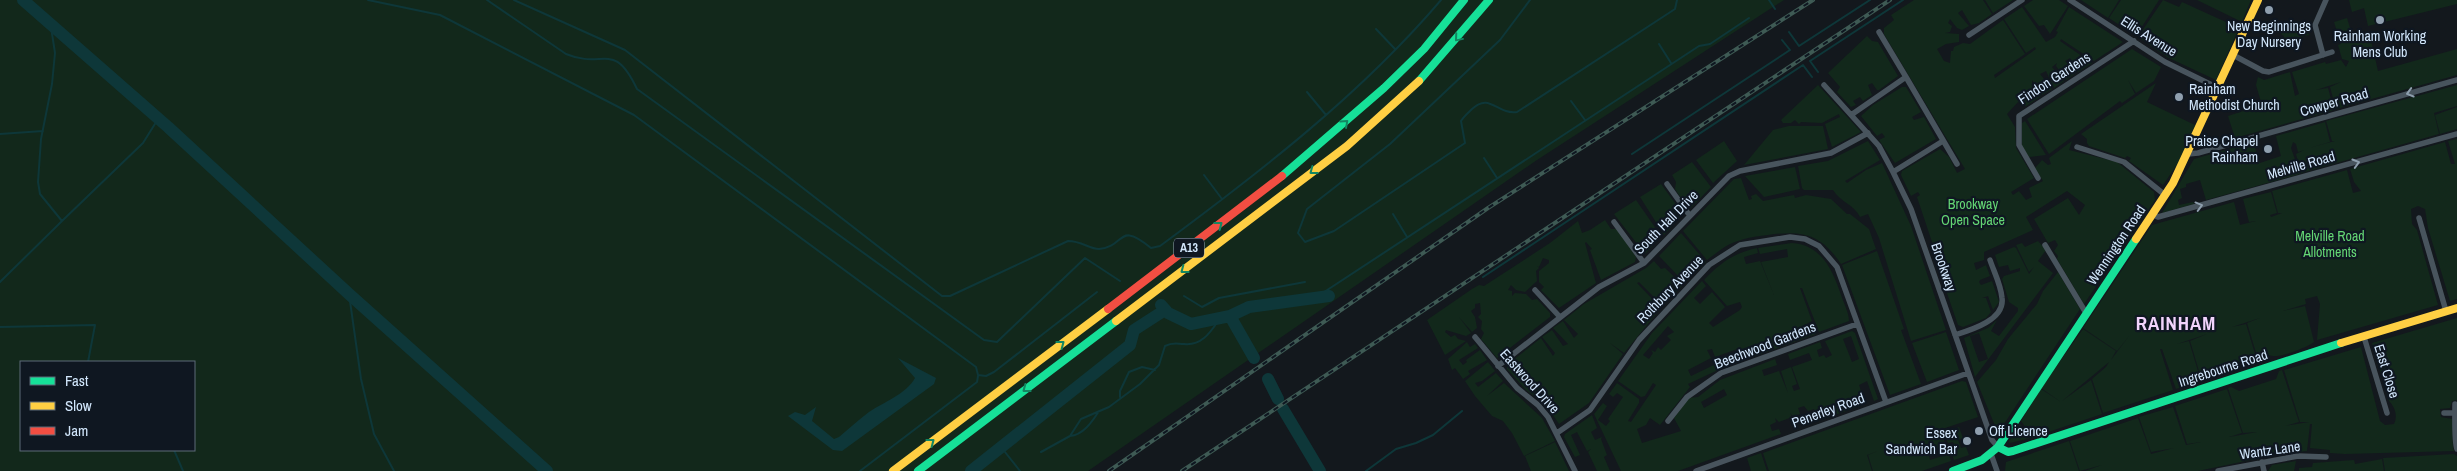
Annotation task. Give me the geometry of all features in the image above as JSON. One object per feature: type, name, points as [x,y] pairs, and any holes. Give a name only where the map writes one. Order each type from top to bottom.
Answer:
[{"type":"main road","name":"A13","points":[[893,471],[1268,189],[1384,88],[1424,49],[1464,0]]},
{"type":"main road","name":"A13","points":[[918,471],[1347,146],[1427,74],[1489,0]]},
{"type":"main road","name":"Wennington Road","points":[[1953,471],[1967,467],[1991,454],[1998,446],[2166,195],[2188,154],[2258,0]]},
{"type":"main road","name":"Ingrebourne Road","points":[[1998,446],[2008,452],[2013,451],[2176,396],[2457,308]]},
{"type":"street","points":[[1969,35],[2022,0]]},
{"type":"street","name":"Ellis Avenue","points":[[2070,0],[2165,62],[2218,88]]},
{"type":"street","points":[[2323,55],[2315,25],[2326,0]]},
{"type":"street","points":[[1879,32],[1957,164]]},
{"type":"street","name":"Findon Gardens","points":[[2038,178],[2019,145],[2019,116],[2134,41]]},
{"type":"street","points":[[2233,55],[2263,71],[2269,72],[2332,52]]},
{"type":"street","points":[[1851,115],[1906,77]]},
{"type":"street","name":"Cowper Road","points":[[2188,154],[2198,153],[2457,80]]},
{"type":"street","name":"Brookway","points":[[1824,85],[1879,146],[1911,209],[1992,440],[1998,446]]},
{"type":"street","name":"South Hall Drive","points":[[1498,366],[1559,316],[1599,287],[1644,263],[1729,176],[1740,171],[1831,153],[1868,133]]},
{"type":"street","name":"Melville Road","points":[[2152,214],[2158,217],[2457,134]]},
{"type":"street","points":[[1893,172],[1943,141]]},
{"type":"street","points":[[2077,147],[2124,162],[2166,195]]},
{"type":"street","points":[[1667,184],[1690,216]]},
{"type":"street","points":[[2419,218],[2446,311]]},
{"type":"street","points":[[1614,222],[1644,263]]},
{"type":"street","name":"Rothbury Avenue","points":[[1557,433],[1590,410],[1639,340],[1709,265],[1740,245],[1790,237],[1805,239],[1819,246],[1837,267],[1886,402]]},
{"type":"street","points":[[2045,245],[2086,313]]},
{"type":"street","points":[[1955,335],[1990,322],[2002,305],[2002,296],[1990,260]]},
{"type":"street","points":[[1535,290],[1559,316]]},
{"type":"street","name":"Beechwood Gardens","points":[[1668,421],[1686,397],[1721,373],[1857,324]]},
{"type":"street","name":"Eastwood Drive","points":[[1475,337],[1517,388],[1538,405],[1548,417],[1575,471]]},
{"type":"street","name":"East Close","points":[[2364,337],[2387,413]]},
{"type":"street","name":"Penerley Road","points":[[1696,471],[1968,373]]},
{"type":"street","points":[[2455,404],[2455,443],[2457,449]]},
{"type":"street","points":[[2444,413],[2455,413]]},
{"type":"street","points":[[1991,454],[1997,471]]},
{"type":"street","name":"Wantz Lane","points":[[2218,471],[2298,456],[2326,457]]},
{"type":"street","points":[[2262,462],[2264,471]]},
{"type":"green space","points":[[0,0],[1784,0],[1537,160],[1088,471],[0,471]]},
{"type":"green space","name":"Brookway Open Space","points":[[1914,0],[1983,0],[1992,14],[1979,23],[1971,25],[1962,10],[1958,13],[1969,26],[1962,30],[1957,28],[1950,19],[1948,23],[1952,26],[1950,32],[1945,33],[1959,34],[1959,42],[1946,44],[1937,49],[1944,61],[1950,63],[1951,51],[1953,51],[1954,47],[1963,43],[1970,44],[2003,20],[2025,54],[1994,75],[1995,78],[2036,49],[2035,47],[2026,53],[2004,19],[2022,7],[2046,42],[2055,37],[2058,32],[2056,31],[2069,7],[2123,42],[2094,61],[2061,39],[2060,41],[2092,63],[2078,72],[2070,58],[2065,61],[2076,73],[2066,80],[2056,66],[2057,63],[2052,67],[2064,81],[2054,88],[2046,71],[2040,74],[2052,89],[2042,95],[2032,80],[2041,96],[2026,106],[2018,102],[2007,114],[2015,127],[2016,148],[2034,178],[2011,192],[2013,195],[2019,191],[2026,200],[2032,197],[2029,188],[2043,181],[2035,168],[2042,160],[2048,165],[2051,164],[2049,158],[2072,141],[2069,150],[2117,162],[2154,192],[2155,200],[2084,304],[2057,259],[2058,256],[2054,251],[2058,245],[2055,240],[2048,243],[2034,219],[2068,198],[2079,215],[2085,205],[2067,191],[2026,217],[2033,230],[1984,252],[1984,260],[1974,263],[1976,270],[1986,265],[1990,276],[1979,282],[1981,285],[1992,281],[1999,302],[1993,310],[1988,296],[1982,298],[1986,298],[1991,312],[1986,318],[1963,327],[1958,325],[1939,270],[1945,267],[1938,260],[1917,197],[1920,195],[1918,192],[1911,196],[1901,175],[1902,171],[1940,149],[1949,157],[1957,173],[1965,169],[1884,34],[1884,28],[1894,20],[1891,15]]},
{"type":"green space","points":[[1985,0],[2013,0],[1993,13]]},
{"type":"green space","points":[[2033,0],[2059,0],[2068,6],[2050,34],[2044,25],[2039,26],[2024,6]]},
{"type":"green space","points":[[2081,0],[2119,0],[2108,18]]},
{"type":"green space","points":[[2121,0],[2159,0],[2136,36],[2109,18]]},
{"type":"green space","points":[[2163,0],[2179,7],[2182,2],[2239,28],[2216,80],[2167,57],[2138,37]]},
{"type":"green space","points":[[2197,0],[2251,0],[2242,22]]},
{"type":"green space","name":"Rainham Working Mens Club","points":[[2349,0],[2457,0],[2457,4],[2368,26],[2364,8],[2352,12]]},
{"type":"green space","points":[[2347,18],[2354,41],[2370,36],[2378,71],[2457,49],[2457,75],[2336,109],[2330,87],[2341,82],[2316,90],[2328,88],[2334,110],[2235,138],[2228,116],[2262,105],[2256,85],[2258,77],[2264,80],[2290,72],[2295,96],[2299,94],[2292,72],[2325,62],[2326,64],[2341,60],[2346,67],[2349,61],[2342,59],[2338,45],[2341,44],[2334,22]]},
{"type":"green space","points":[[2289,19],[2303,27],[2305,24],[2309,35],[2282,42],[2284,36],[2281,34]]},
{"type":"green space","points":[[1867,36],[1872,41],[1878,42],[1898,76],[1879,90],[1872,83],[1868,85],[1872,95],[1863,101],[1860,97],[1853,101],[1856,105],[1851,107],[1837,92],[1840,87],[1828,73]]},
{"type":"green space","points":[[2132,49],[2161,67],[2154,81],[2136,93],[2128,80],[2135,94],[2122,103],[2120,101],[2049,154],[2027,119]]},
{"type":"green space","points":[[2156,83],[2147,102],[2195,125],[2178,163],[2163,185],[2129,161],[2131,158],[2127,156],[2125,158],[2089,146],[2087,139],[2081,134]]},
{"type":"green space","points":[[1818,85],[1861,132],[1832,147],[1825,124],[1840,117],[1839,114],[1822,123],[1801,122],[1799,124],[1795,120],[1791,123],[1783,123],[1781,120]]},
{"type":"green space","points":[[2457,85],[2457,106],[2434,113],[2439,134],[2301,173],[2296,154],[2304,150],[2298,152],[2296,144],[2293,142],[2291,148],[2300,174],[2206,200],[2200,180],[2186,184],[2186,187],[2180,189],[2182,198],[2178,200],[2179,205],[2193,202],[2194,204],[2162,213],[2194,159],[2253,142],[2260,163],[2281,156],[2276,136],[2325,122],[2330,142],[2309,148],[2335,141],[2332,141],[2326,121]]},
{"type":"green space","points":[[1902,87],[1906,87],[1921,112],[1912,117],[1914,120],[1924,117],[1936,139],[1895,163],[1879,140],[1885,137],[1882,133],[1877,136],[1861,116],[1873,105]]},
{"type":"green space","points":[[2457,107],[2457,129],[2440,134],[2435,115]]},
{"type":"green space","points":[[2025,121],[2046,155],[2029,157],[2022,146],[2022,123]]},
{"type":"green space","points":[[1789,126],[1823,126],[1828,149],[1744,165],[1773,130]]},
{"type":"green space","name":"Melville Road Allotments","points":[[2457,139],[2457,299],[2450,301],[2428,228],[2425,209],[2418,206],[2411,209],[2412,224],[2417,230],[2438,305],[2317,340],[2320,304],[2317,296],[2305,299],[2306,304],[2283,311],[2305,306],[2314,342],[2302,349],[2280,356],[2257,356],[2247,323],[2260,318],[2232,327],[2246,324],[2256,357],[2231,365],[2226,373],[2202,381],[2190,341],[2207,334],[2177,344],[2189,341],[2201,381],[2176,389],[2162,349],[2160,349],[2173,390],[2103,413],[2092,379],[2109,362],[2062,401],[2091,380],[2102,414],[2033,437],[2021,421],[2041,389],[2061,402],[2041,388],[2083,329],[2116,351],[2111,360],[2129,336],[2117,351],[2083,328],[2152,225],[2234,202],[2240,225],[2256,221],[2249,222],[2243,199],[2271,192],[2277,213],[2270,215],[2271,217],[2282,213],[2278,213],[2272,191],[2347,170],[2353,193],[2361,191],[2354,182],[2350,169],[2445,142],[2451,164],[2455,164],[2448,141]]},
{"type":"green space","points":[[1724,141],[1737,161],[1713,183],[1696,160]]},
{"type":"green space","points":[[1868,141],[1880,160],[1845,181],[1847,183],[1866,170],[1882,163],[1911,226],[1946,330],[1911,341],[1879,238],[1868,214],[1860,217],[1855,209],[1839,198],[1833,190],[1804,190],[1802,188],[1798,166],[1828,161]]},
{"type":"green space","points":[[1692,162],[1711,187],[1691,208],[1687,207],[1675,189],[1676,182],[1672,175]]},
{"type":"green space","points":[[1795,167],[1800,189],[1764,197],[1745,176]]},
{"type":"green space","points":[[1741,178],[1749,200],[1752,199],[1751,196],[1756,194],[1763,201],[1794,195],[1795,198],[1806,195],[1831,199],[1847,214],[1850,214],[1869,229],[1876,249],[1841,264],[1834,254],[1818,240],[1810,236],[1791,233],[1743,239],[1724,247],[1707,260],[1683,231],[1734,179]]},
{"type":"green space","points":[[1661,184],[1683,214],[1664,235],[1640,197]]},
{"type":"green space","points":[[1636,200],[1659,233],[1660,238],[1645,254],[1614,214]]},
{"type":"green space","points":[[1605,220],[1611,229],[1617,229],[1636,257],[1635,262],[1601,280],[1590,250],[1592,249],[1586,242],[1596,283],[1559,308],[1541,290],[1544,287],[1539,282],[1539,271],[1549,263],[1549,260],[1543,258],[1539,267],[1537,266],[1539,268],[1536,271],[1537,281],[1525,292],[1516,290],[1511,285],[1508,290],[1512,291],[1512,296],[1515,293],[1526,294],[1532,300],[1537,299],[1550,313],[1550,317],[1497,358],[1481,339],[1484,333],[1481,329],[1482,321],[1478,317],[1481,314],[1480,303],[1475,304],[1475,308],[1471,311],[1475,317],[1477,328],[1472,332],[1459,317],[1471,333],[1466,336],[1446,330],[1445,332],[1451,337],[1455,335],[1458,339],[1466,341],[1445,355],[1427,320],[1472,289],[1479,285],[1484,286],[1550,243],[1578,221],[1582,233]]},
{"type":"green space","points":[[1681,233],[1706,262],[1685,283],[1659,256]]},
{"type":"green space","points":[[2038,241],[2046,250],[2038,261],[2053,273],[1975,377],[1964,338],[1988,328],[1997,320],[1991,331],[1999,336],[2018,311],[2018,308],[2009,302],[2002,279],[2004,276],[2020,271],[2020,268],[2010,271],[2008,265],[1999,267],[1995,255],[2014,247],[2016,248],[2029,274],[2034,267],[2029,272],[2016,245],[2022,243],[2025,247]],"holes":[[[1979,333],[1988,359],[1979,362],[1970,336]]]},
{"type":"green space","points":[[1792,243],[1802,245],[1819,254],[1834,277],[1849,321],[1819,332],[1802,288],[1800,288],[1812,321],[1802,326],[1804,332],[1814,329],[1816,334],[1719,369],[1717,364],[1742,354],[1740,348],[1715,357],[1712,349],[1707,350],[1711,358],[1688,370],[1691,376],[1716,364],[1718,370],[1688,384],[1690,387],[1660,425],[1650,418],[1646,425],[1637,429],[1642,443],[1681,431],[1674,418],[1689,398],[1698,397],[1720,380],[1775,359],[1777,365],[1762,370],[1764,376],[1779,371],[1788,393],[1781,371],[1791,367],[1797,384],[1792,386],[1794,391],[1800,389],[1792,367],[1812,360],[1809,353],[1790,360],[1788,354],[1820,342],[1822,348],[1817,350],[1819,357],[1824,355],[1826,358],[1832,355],[1825,341],[1852,331],[1855,333],[1878,399],[1874,401],[1867,381],[1859,385],[1864,400],[1862,401],[1863,405],[1812,423],[1810,418],[1817,416],[1814,409],[1808,411],[1804,406],[1798,408],[1800,414],[1793,416],[1790,413],[1792,417],[1779,422],[1775,418],[1776,422],[1770,425],[1772,431],[1779,429],[1781,434],[1678,471],[1621,471],[1594,414],[1603,403],[1607,406],[1598,420],[1606,426],[1610,421],[1608,419],[1623,397],[1617,393],[1613,397],[1609,394],[1617,383],[1639,399],[1639,403],[1628,421],[1631,422],[1656,385],[1653,383],[1645,396],[1641,397],[1618,381],[1652,333],[1702,281],[1706,286],[1694,298],[1700,304],[1712,292],[1725,307],[1709,323],[1713,327],[1740,310],[1742,307],[1740,302],[1727,306],[1704,280],[1728,260],[1757,248],[1758,253],[1744,257],[1746,264],[1760,261],[1774,295],[1761,262],[1788,257],[1787,249],[1760,254],[1758,248]],"holes":[[[1668,326],[1674,332],[1667,336],[1671,340],[1661,350],[1658,347],[1655,352],[1651,350],[1653,353],[1649,359],[1643,355]],[[1851,336],[1859,359],[1852,362],[1843,339]],[[1724,389],[1727,395],[1704,408],[1701,402]]]},
{"type":"green space","points":[[1877,251],[1904,329],[1901,330],[1921,384],[1890,395],[1842,265]]},
{"type":"green space","points":[[1654,261],[1661,269],[1665,268],[1683,285],[1663,306],[1639,282],[1637,283],[1661,308],[1624,353],[1610,343],[1623,354],[1589,403],[1559,424],[1546,405],[1526,390],[1507,369],[1507,365],[1541,338],[1553,356],[1555,353],[1542,337],[1552,330],[1563,346],[1568,344],[1553,328],[1563,321],[1574,338],[1578,334],[1564,320],[1584,304],[1646,268]]},
{"type":"green space","points":[[2058,272],[2080,309],[1998,433],[1977,382],[1996,360],[2008,339],[2037,304],[2043,291]]},
{"type":"green space","points":[[2457,318],[2457,400],[2452,401],[2450,408],[2440,409],[2441,417],[2452,419],[2454,451],[2330,453],[2330,450],[2310,448],[2312,424],[2310,424],[2307,451],[2279,454],[2198,471],[2085,471],[2102,465],[2080,471],[2070,441],[2138,418],[2151,454],[2174,448],[2151,452],[2139,417],[2173,407],[2186,445],[2201,442],[2187,444],[2175,406],[2227,389],[2242,433],[2229,437],[2257,432],[2243,433],[2228,388],[2231,387],[2239,391],[2276,379],[2279,371],[2282,370],[2299,422],[2285,426],[2309,422],[2300,422],[2284,370],[2361,347],[2380,421],[2385,425],[2394,424],[2395,412],[2389,401],[2372,343]]},
{"type":"green space","points":[[1946,332],[1959,370],[1927,382],[1912,343]]},
{"type":"green space","points":[[1467,342],[1470,347],[1475,344],[1478,348],[1459,360],[1463,365],[1467,362],[1466,360],[1480,350],[1487,360],[1468,371],[1470,374],[1463,379],[1455,368],[1452,370],[1448,359]]},
{"type":"green space","points":[[1488,362],[1495,371],[1482,381],[1475,383],[1478,387],[1496,373],[1503,381],[1487,396],[1504,383],[1542,418],[1555,441],[1524,456],[1512,433],[1503,421],[1492,416],[1465,381]]},
{"type":"green space","points":[[1962,381],[1966,382],[1978,417],[1927,434],[1928,437],[1941,432],[1946,446],[1928,452],[1930,460],[1949,454],[1951,461],[1922,471],[1873,471],[1868,455],[1878,451],[1867,455],[1872,471],[1769,471],[1763,453]]},
{"type":"green space","points":[[1592,415],[1597,428],[1591,432],[1595,440],[1602,437],[1607,455],[1604,457],[1610,471],[1597,471],[1588,452],[1591,449],[1587,451],[1577,432],[1571,435],[1580,455],[1575,457],[1564,437],[1565,434]]},
{"type":"green space","points":[[2020,424],[2031,438],[2010,443],[2009,441]]},
{"type":"green space","points":[[1959,427],[1963,438],[1958,440],[1961,448],[1966,447],[1969,455],[1954,460],[1951,452],[1956,450],[1953,442],[1948,443],[1945,436],[1953,434],[1954,429]]},
{"type":"green space","points":[[2069,441],[2079,471],[2005,471],[2006,462]]},
{"type":"green space","points":[[1555,442],[1569,471],[1531,471],[1525,456]]},
{"type":"green space","points":[[1761,453],[1767,471],[1751,471],[1747,458]]},
{"type":"green space","points":[[2454,454],[2457,456],[2457,471],[2385,471],[2383,458]]},
{"type":"green space","points":[[2382,459],[2384,471],[2299,471],[2299,468],[2312,467],[2313,463],[2354,460],[2355,464]]},
{"type":"green space","points":[[2296,461],[2294,471],[2268,471],[2272,465]]},
{"type":"water","points":[[898,358],[936,378],[934,384],[842,451],[833,450],[788,416],[795,412],[805,415],[816,407],[812,421],[834,439],[839,437],[869,412],[911,384],[915,378]]},
{"type":"waterway","points":[[23,0],[168,127],[349,294],[547,471]]},
{"type":"waterway","points":[[368,0],[440,15],[634,115],[976,367],[978,375],[986,376],[994,372],[1097,292]]},
{"type":"waterway","points":[[487,0],[566,54],[579,58],[614,60],[629,74],[637,89],[984,340],[997,342],[1085,258],[1120,281]]},
{"type":"waterway","points":[[514,0],[625,50],[942,296],[950,296],[1068,241],[1099,249],[1108,247],[1127,235],[1140,240],[1151,248],[1160,246],[1235,190],[1308,131],[1377,68],[1441,0]]},
{"type":"waterway","points":[[1530,0],[1500,40],[1390,144],[1307,209],[1298,233],[1305,242],[1334,231],[1465,143],[1461,121],[1478,104],[1489,103],[1510,112],[1517,112],[1675,9],[1677,0]]},
{"type":"waterway","points":[[1769,0],[1775,9]]},
{"type":"waterway","points":[[1789,32],[1799,46],[1870,0]]},
{"type":"waterway","points":[[1818,72],[1810,61],[1903,0]]},
{"type":"waterway","points":[[1315,298],[1699,46],[1710,44],[1749,18]]},
{"type":"waterway","points":[[0,282],[62,221],[40,194],[38,182],[41,139],[52,84],[55,53],[51,27]]},
{"type":"waterway","points":[[1376,29],[1395,49]]},
{"type":"waterway","points":[[1632,154],[1790,50],[1782,40]]},
{"type":"waterway","points":[[1659,44],[1671,63]]},
{"type":"waterway","points":[[1483,277],[1803,65],[1812,77]]},
{"type":"waterway","points":[[1307,92],[1326,115]]},
{"type":"waterway","points":[[1571,101],[1585,120]]},
{"type":"waterway","points":[[62,221],[143,143],[158,119]]},
{"type":"waterway","points":[[0,134],[43,131]]},
{"type":"waterway","points":[[1484,158],[1497,178]]},
{"type":"waterway","points":[[1204,175],[1222,199]]},
{"type":"waterway","points":[[1393,214],[1407,237]]},
{"type":"waterway","points":[[1184,296],[1202,307],[1219,298],[1305,282]]},
{"type":"waterway","points":[[349,294],[361,379],[374,434],[394,471]]},
{"type":"waterway","points":[[1161,305],[1168,313],[1191,324],[1230,316],[1249,307],[1329,296]]},
{"type":"waterway","points":[[971,471],[1130,345],[1134,330],[1165,310]]},
{"type":"waterway","points":[[1230,316],[1254,358]]},
{"type":"waterway","points":[[1041,452],[1070,436],[1081,419],[1109,407],[1140,384],[1159,365],[1165,346],[1196,343],[1206,337],[1221,317]]},
{"type":"waterway","points":[[0,327],[95,325],[88,361]]},
{"type":"waterway","points":[[1120,397],[1120,391],[1129,372],[1142,367],[1155,370]]},
{"type":"waterway","points":[[860,471],[977,382],[978,376]]},
{"type":"waterway","points":[[1268,379],[1278,399]]},
{"type":"waterway","points":[[1283,409],[1320,471]]},
{"type":"waterway","points":[[1070,436],[1083,431],[1099,411]]},
{"type":"waterway","points":[[1366,471],[1396,449],[1433,435],[1462,411]]},
{"type":"waterway","points":[[1001,447],[1020,471]]},
{"type":"waterway","points":[[174,451],[183,471]]},
{"type":"railway","points":[[1109,471],[1488,208],[1813,0]]},
{"type":"railway","points":[[1182,471],[1890,0]]},
{"type":"traffic: fast","points":[[1282,176],[1384,88],[1424,49],[1464,0]]},
{"type":"traffic: fast","points":[[1419,81],[1489,0]]},
{"type":"traffic: fast","points":[[1953,471],[1982,460],[1998,447],[2136,239]]},
{"type":"traffic: fast","points":[[918,471],[1116,321]]},
{"type":"traffic: fast","points":[[1998,447],[2008,452],[2013,451],[2341,343]]},
{"type":"traffic: slow","points":[[2136,239],[2173,183],[2258,0]]},
{"type":"traffic: slow","points":[[1116,321],[1347,146],[1419,81]]},
{"type":"traffic: slow","points":[[2341,343],[2457,308]]},
{"type":"traffic: slow","points":[[893,471],[1108,309]]},
{"type":"traffic: jam","points":[[1108,309],[1282,176]]},
{"type":"place","name":"New Beginnings Day Nursery","points":[[2269,10]]},
{"type":"place","name":"Rainham Working Mens Club","points":[[2380,20]]},
{"type":"place","name":"Rainham Methodist Church","points":[[2179,97]]},
{"type":"place","name":"Praise Chapel Rainham","points":[[2268,149]]},
{"type":"place","name":"Off Licence","points":[[1979,431]]},
{"type":"place","name":"Essex Sandwich Bar","points":[[1967,441]]},
{"type":"district","name":"RAINHAM","points":[[2176,323]]}]
